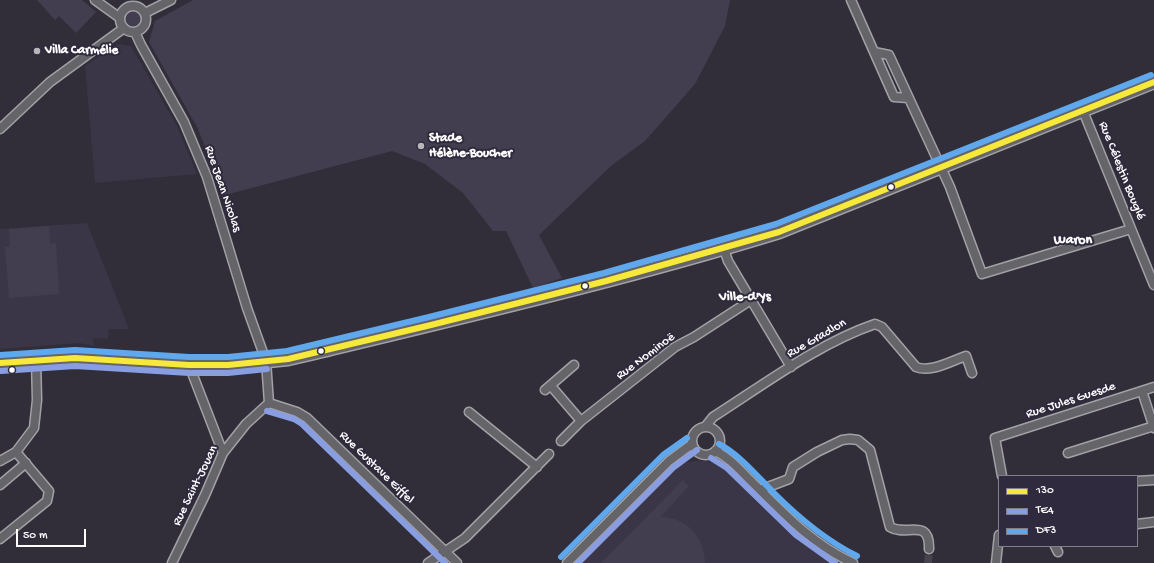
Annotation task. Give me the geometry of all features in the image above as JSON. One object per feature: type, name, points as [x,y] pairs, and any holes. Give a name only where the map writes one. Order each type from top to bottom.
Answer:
[{"type":"main road","points":[[0,363],[36,359],[75,358],[189,365],[228,365],[266,361],[329,350],[564,292],[724,249],[779,232],[941,169],[1154,82]]},
{"type":"street","points":[[95,0],[120,18],[124,28],[129,32],[136,32],[144,26],[146,22],[145,13],[134,3],[127,7],[120,18]]},
{"type":"street","points":[[145,13],[171,0]]},
{"type":"street","points":[[851,0],[894,97],[908,98]]},
{"type":"street","points":[[0,129],[50,82],[124,28]]},
{"type":"street","name":"Rue Jean Nicolas","points":[[136,32],[140,45],[184,122],[207,177],[247,308],[266,361]]},
{"type":"street","points":[[874,52],[889,55],[950,187],[982,274],[1131,229]]},
{"type":"street","name":"Rue Célestin Bouglé","points":[[1083,110],[1154,285]]},
{"type":"street","points":[[724,249],[728,261],[791,368]]},
{"type":"street","name":"Rue Nominoë","points":[[561,441],[581,421],[675,346],[694,338],[751,300]]},
{"type":"street","name":"Rue Gradlon","points":[[705,427],[713,417],[850,332],[875,324],[882,327],[916,367],[922,369],[932,368],[966,356],[972,373]]},
{"type":"street","points":[[0,461],[16,452],[34,428],[36,418],[36,359]]},
{"type":"street","points":[[266,361],[269,403]]},
{"type":"street","points":[[189,365],[223,453]]},
{"type":"street","points":[[574,365],[548,388],[581,421]]},
{"type":"street","name":"Rue Jules Guesde","points":[[1002,475],[995,438],[1154,387]]},
{"type":"street","points":[[1068,453],[1154,427],[1142,391]]},
{"type":"street","name":"Rue Saint-Jouan","points":[[172,563],[205,495],[223,453],[246,424],[269,403]]},
{"type":"street","name":"Rue Gustave Eiffel","points":[[269,403],[297,412],[307,418],[457,563]]},
{"type":"street","points":[[468,412],[537,467]]},
{"type":"street","points":[[705,427],[713,429],[718,434],[720,444],[715,451],[710,454],[701,454],[697,452],[692,444],[694,433],[699,428],[705,427]]},
{"type":"street","points":[[760,490],[788,479],[793,467],[817,452],[842,440],[858,440],[870,450],[890,527],[894,529],[918,529],[924,531],[928,536],[929,548]]},
{"type":"street","points":[[567,563],[668,461],[692,444]]},
{"type":"street","points":[[715,451],[731,462],[808,536],[836,555],[853,563]]},
{"type":"street","points":[[0,539],[47,501],[49,496],[49,491],[16,452]]},
{"type":"street","points":[[428,563],[465,538],[549,454]]},
{"type":"street","points":[[0,485],[26,464]]},
{"type":"street","points":[[1138,481],[1154,480]]},
{"type":"street","points":[[1138,524],[1154,522]]},
{"type":"street","points":[[996,563],[999,547]]},
{"type":"shaded area","points":[[37,0],[82,0],[96,12],[76,33],[59,16],[55,20]]},
{"type":"shaded area","name":"Stade Hélène-Boucher","points":[[193,0],[730,0],[725,26],[695,84],[645,141],[612,165],[539,235],[562,278],[533,288],[506,231],[493,231],[463,193],[425,164],[392,151],[225,195],[197,127],[149,42],[155,21]]},
{"type":"shaded area","points":[[133,10],[139,13],[142,19],[139,25],[133,28],[127,25],[124,19],[127,13]]},
{"type":"shaded area","points":[[118,44],[131,46],[177,126],[197,174],[95,183],[85,66]]},
{"type":"shaded area","points":[[87,223],[129,329],[109,329],[108,339],[93,338],[94,346],[79,343],[0,349],[0,229]]},
{"type":"shaded area","points":[[49,226],[50,244],[56,243],[59,294],[9,298],[5,247],[10,247],[9,229]]},
{"type":"shaded area","points":[[701,460],[717,463],[731,471],[809,546],[835,563],[581,563],[669,472],[683,463]]},
{"type":"shaded area","points":[[683,480],[689,486],[660,517],[678,521],[692,530],[702,545],[705,563],[601,563]]},
{"type":"tunnel","points":[[928,563],[929,549]]},
{"type":"transit line","name":"DF3","points":[[0,355],[75,350],[189,357],[228,357],[287,351],[429,317],[604,273],[776,224],[1151,75]]},
{"type":"transit line","name":"130","points":[[0,363],[75,358],[189,365],[228,365],[288,359],[431,325],[606,281],[779,232],[1154,82]]},
{"type":"transit line","name":"TE4","points":[[1,371],[75,366],[189,373],[228,373],[267,369]]},
{"type":"transit line","name":"TE4","points":[[267,411],[294,419],[302,424],[445,563]]},
{"type":"transit line","name":"DF3","points":[[561,557],[663,455],[687,438]]},
{"type":"transit line","name":"DF3","points":[[719,444],[741,460],[803,520],[834,543],[857,556]]},
{"type":"transit line","name":"TE4","points":[[578,563],[674,467],[697,450]]},
{"type":"transit line","name":"TE4","points":[[711,458],[727,468],[796,535],[835,563]]},
{"type":"place","name":"Villa Carmélie","points":[[37,51]]},
{"type":"place","name":"Stade Hélène-Boucher","points":[[421,146]]},
{"type":"district","name":"Waron","points":[[1073,241]]},
{"type":"district","name":"Ville-d'Ys","points":[[745,298]]}]
